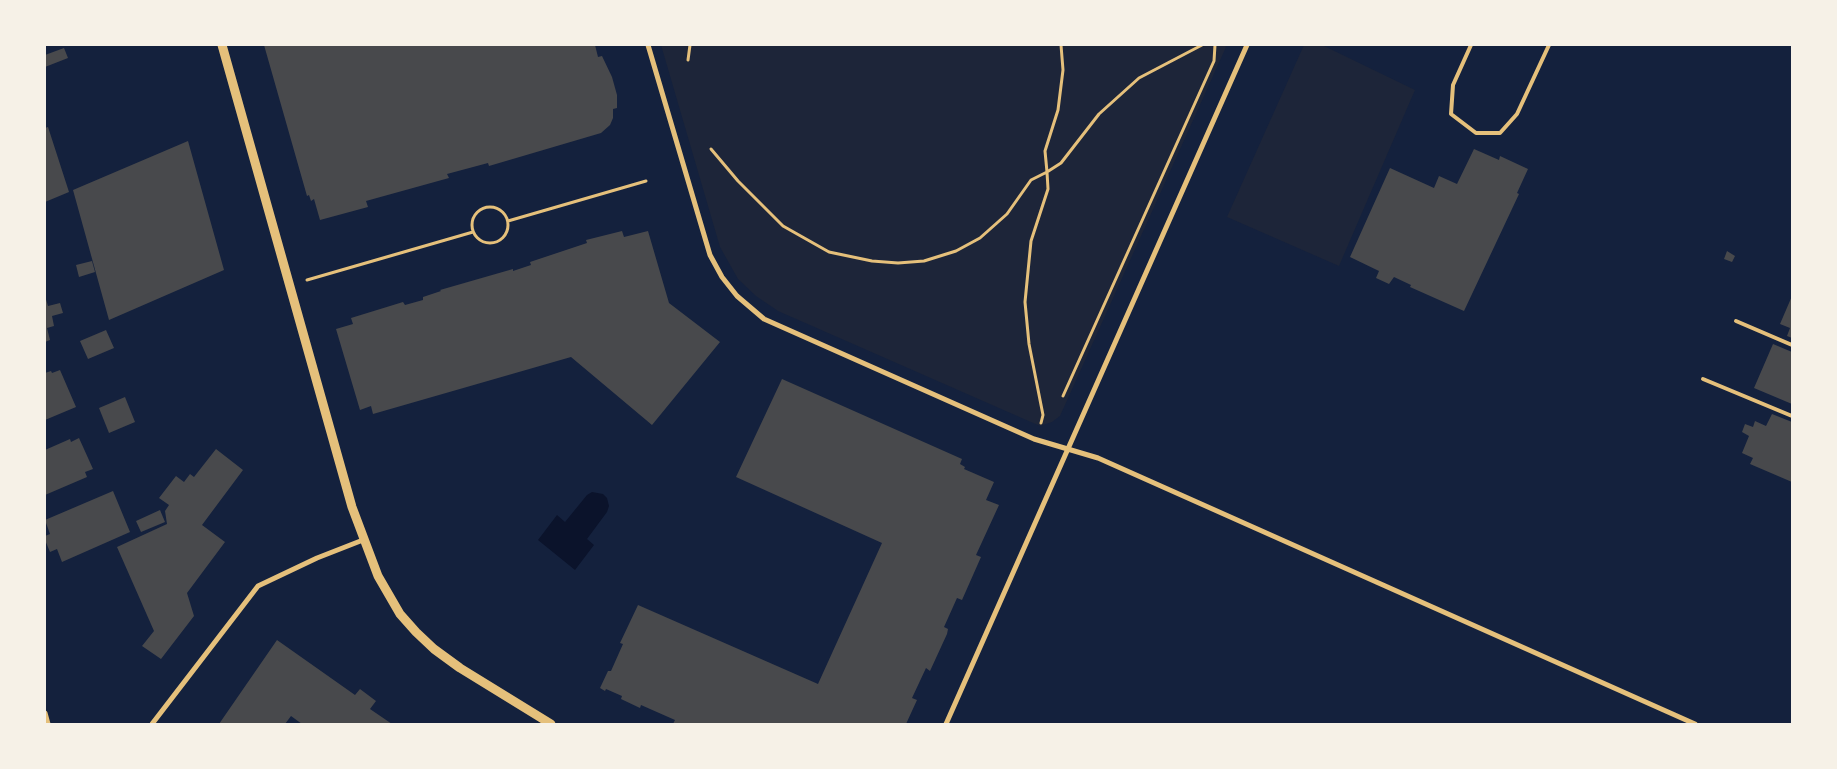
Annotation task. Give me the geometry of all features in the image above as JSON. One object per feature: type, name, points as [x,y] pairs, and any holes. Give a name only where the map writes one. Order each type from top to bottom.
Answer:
[{"type":"street","points":[[222,45],[338,460],[378,576],[400,614],[416,632],[460,668],[550,724]]},
{"type":"street","points":[[648,45],[710,255],[722,277],[737,296],[764,319],[1034,440],[1098,458],[1119,467],[1695,724]]},
{"type":"street","points":[[946,724],[1248,45]]},
{"type":"street","points":[[152,724],[258,586],[317,558],[364,540]]},
{"type":"street","points":[[45,714],[48,724]]},
{"type":"lane","points":[[1471,45],[1453,85],[1451,114],[1476,133],[1500,133],[1516,114],[1549,45]]},
{"type":"lane","points":[[1736,321],[1792,345]]},
{"type":"lane","points":[[1703,379],[1792,416]]},
{"type":"path","points":[[688,60],[690,45]]},
{"type":"path","points":[[1034,440],[1043,414],[1029,344],[1024,302],[1031,240],[1048,189],[1045,151],[1058,110],[1063,70],[1061,45]]},
{"type":"path","points":[[710,149],[738,181],[783,226],[829,252],[858,259],[898,263],[924,261],[956,251],[980,238],[1007,214],[1032,180],[1062,163],[1099,114],[1139,78],[1202,45]]},
{"type":"path","points":[[1063,396],[1214,60],[1215,45]]},
{"type":"path","points":[[508,221],[646,181]]},
{"type":"path","points":[[490,207],[502,211],[508,221],[508,227],[503,238],[492,244],[480,241],[472,232],[472,220],[475,214],[484,208],[490,207]]},
{"type":"path","points":[[290,285],[472,232]]},
{"type":"shaded area","points":[[661,45],[1225,45],[1226,47],[1060,416],[1052,422],[1040,426],[778,311],[756,296],[738,279],[720,247]]},
{"type":"shaded area","points":[[1304,45],[1322,45],[1415,90],[1339,266],[1227,217]]},
{"type":"shaded area","points":[[592,492],[603,494],[607,498],[609,506],[607,512],[587,539],[594,545],[575,570],[538,540],[557,515],[565,522],[587,495]]},
{"type":"building","points":[[264,45],[595,45],[598,57],[602,56],[612,77],[617,95],[617,108],[613,109],[613,118],[610,125],[601,133],[489,166],[488,163],[447,174],[449,178],[366,201],[368,207],[320,220],[314,199],[311,201],[309,195],[307,196]]},
{"type":"building","points":[[64,48],[68,58],[45,67],[45,55]]},
{"type":"building","points":[[48,127],[69,192],[45,202],[45,128]]},
{"type":"building","points":[[188,141],[224,270],[109,320],[73,190]]},
{"type":"building","points":[[1474,149],[1499,160],[1500,156],[1528,169],[1517,193],[1519,194],[1464,311],[1410,287],[1411,285],[1394,277],[1389,284],[1376,278],[1379,271],[1350,257],[1390,168],[1434,188],[1439,176],[1457,184]]},
{"type":"building","points":[[622,231],[624,237],[648,231],[669,303],[720,342],[652,425],[571,357],[373,414],[371,406],[360,410],[336,329],[353,324],[351,318],[403,302],[405,305],[423,300],[423,297],[440,290],[513,269],[513,271],[531,265],[530,262],[587,243],[586,240]]},
{"type":"building","points":[[1727,251],[1735,256],[1732,262],[1724,259]]},
{"type":"building","points":[[92,261],[95,272],[79,277],[76,265]]},
{"type":"building","points":[[45,296],[48,306],[60,303],[63,313],[52,316],[54,326],[47,328],[50,340],[45,342]]},
{"type":"building","points":[[1792,296],[1792,338],[1787,336],[1790,328],[1780,324]]},
{"type":"building","points":[[106,330],[114,348],[88,359],[80,341]]},
{"type":"building","points":[[1773,344],[1792,352],[1792,404],[1754,388]]},
{"type":"building","points":[[60,370],[76,407],[45,420],[45,373]]},
{"type":"building","points":[[782,379],[962,459],[960,464],[965,467],[964,469],[994,482],[986,500],[999,505],[976,555],[981,557],[962,600],[957,598],[944,627],[948,629],[947,634],[930,671],[926,668],[912,698],[917,700],[906,724],[673,724],[675,720],[641,705],[640,708],[621,699],[622,696],[600,688],[608,671],[611,671],[623,644],[620,643],[638,605],[818,684],[882,543],[736,477]]},
{"type":"building","points":[[125,397],[135,422],[109,433],[99,408]]},
{"type":"building","points":[[1772,414],[1792,422],[1792,482],[1750,464],[1753,458],[1742,453],[1749,436],[1742,432],[1745,424],[1753,427],[1755,421],[1766,426]]},
{"type":"building","points":[[79,438],[93,469],[85,472],[87,477],[45,495],[45,450],[70,439],[71,442]]},
{"type":"building","points":[[216,449],[243,470],[202,525],[225,542],[187,593],[194,616],[161,659],[142,646],[154,631],[117,547],[167,524],[165,511],[169,505],[159,498],[176,476],[184,482],[190,474],[194,477]]},
{"type":"building","points":[[113,491],[130,532],[62,562],[57,549],[50,552],[45,540],[45,536],[50,534],[45,520]]},
{"type":"building","points":[[160,510],[165,522],[141,532],[136,521]]},
{"type":"building","points":[[277,640],[355,695],[360,689],[376,701],[370,709],[392,724],[302,724],[291,716],[285,724],[219,724]]}]
